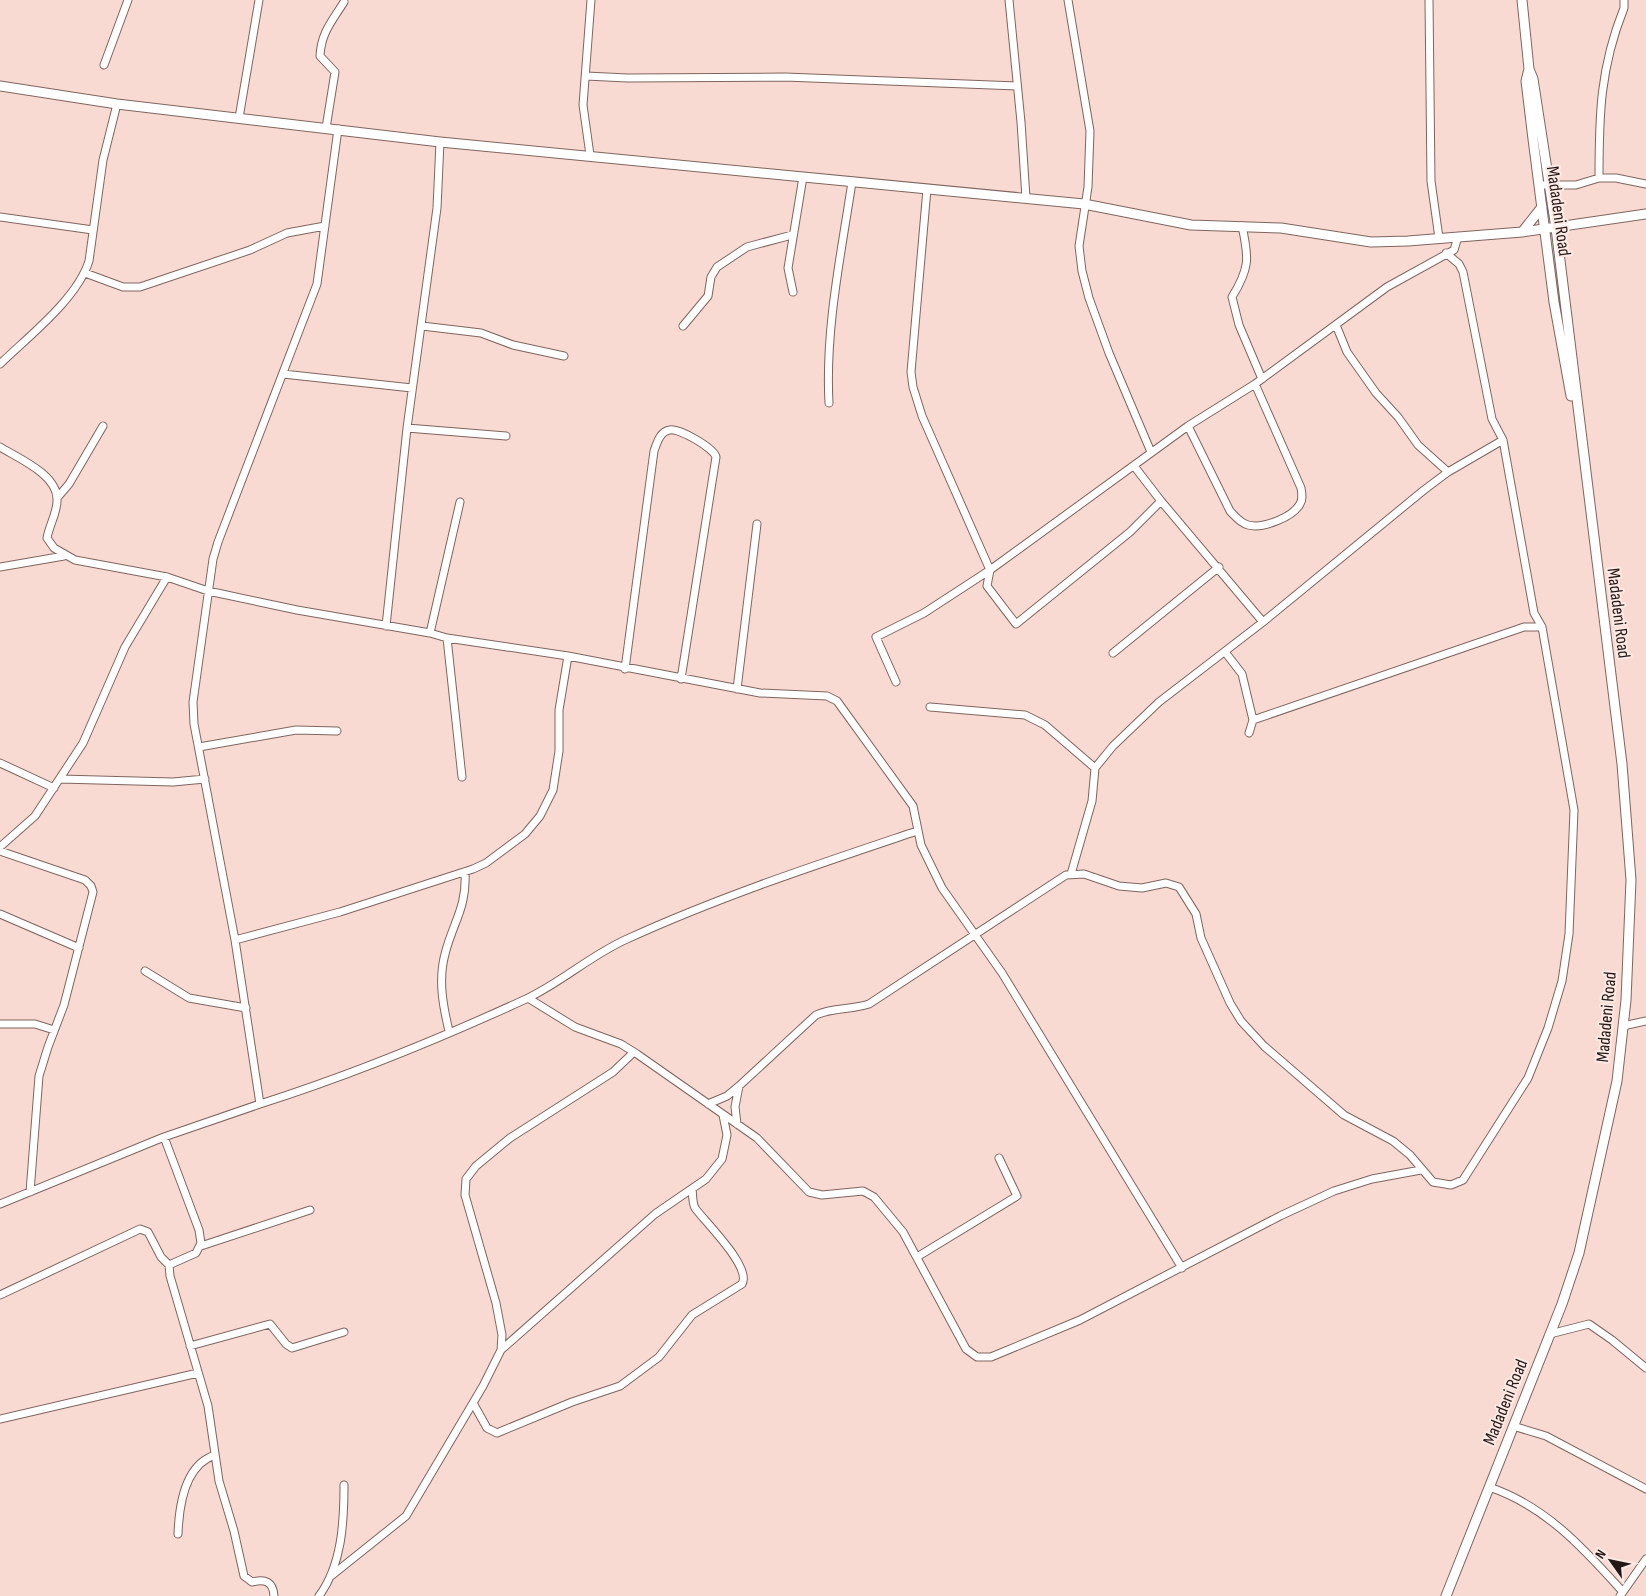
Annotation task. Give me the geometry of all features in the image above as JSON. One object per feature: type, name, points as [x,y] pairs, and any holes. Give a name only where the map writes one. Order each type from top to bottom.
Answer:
[{"type":"street","points":[[104,64],[128,0]]},
{"type":"street","points":[[239,118],[259,0]]},
{"type":"street","points":[[590,155],[583,105],[591,0]]},
{"type":"street","points":[[1009,0],[1026,198]]},
{"type":"street","points":[[1068,0],[1090,131],[1088,180],[1079,246],[1082,271],[1089,298],[1151,452]]},
{"type":"street","points":[[1429,0],[1431,181],[1439,238]]},
{"type":"street","name":"Madadeni Road","points":[[1446,1596],[1550,1334],[1580,1253],[1617,1081],[1623,1026],[1631,880],[1623,774],[1577,415],[1556,228],[1533,79],[1529,68],[1522,0]]},
{"type":"street","points":[[1598,178],[1600,109],[1606,59],[1624,8],[1624,0]]},
{"type":"street","points":[[326,128],[335,72],[320,56],[320,47],[322,36],[344,2]]},
{"type":"street","name":"Madadeni Road","points":[[1529,68],[1526,81],[1545,229],[1570,393],[1577,415]]},
{"type":"street","points":[[586,76],[627,78],[785,77],[1017,86]]},
{"type":"street","points":[[0,86],[117,104],[440,142],[531,149],[1084,204],[1191,225],[1242,226],[1310,231],[1336,238],[1371,242],[1522,232],[1646,214]]},
{"type":"street","points":[[0,364],[66,298],[85,272],[103,160],[117,104]]},
{"type":"street","points":[[260,1104],[235,940],[204,779],[193,702],[208,591],[218,542],[317,284],[338,129]]},
{"type":"street","points":[[386,626],[407,428],[437,208],[440,142]]},
{"type":"street","points":[[793,292],[788,268],[802,177]]},
{"type":"street","points":[[1539,185],[1576,185],[1598,178],[1626,179],[1646,184]]},
{"type":"street","points":[[829,403],[827,369],[833,307],[852,182]]},
{"type":"street","points":[[927,189],[911,372],[913,386],[922,416],[990,570],[987,586],[1016,624],[1130,532],[1161,501]]},
{"type":"street","points":[[1522,232],[1542,207]]},
{"type":"street","points":[[0,217],[93,230]]},
{"type":"street","points":[[85,272],[123,287],[140,287],[250,250],[287,233],[325,226]]},
{"type":"street","points":[[1242,226],[1248,248],[1247,263],[1245,274],[1232,297],[1238,325],[1262,379]]},
{"type":"street","points":[[683,326],[708,296],[711,277],[717,267],[747,247],[792,235]]},
{"type":"street","points":[[896,682],[876,637],[924,613],[990,570],[1188,426],[1256,384],[1387,287],[1454,250],[1458,236]]},
{"type":"street","points":[[708,1104],[726,1096],[739,1086],[816,1014],[825,1011],[854,1009],[869,1004],[1066,875],[1084,874],[1119,886],[1142,888],[1166,883],[1179,887],[1196,914],[1201,938],[1220,983],[1241,1021],[1264,1046],[1344,1115],[1393,1141],[1410,1155],[1433,1182],[1451,1185],[1463,1180],[1528,1078],[1548,1028],[1562,981],[1570,934],[1574,810],[1542,627],[1534,614],[1503,440],[1492,419],[1463,272],[1459,264],[1446,253]]},
{"type":"street","points":[[1336,325],[1347,352],[1376,393],[1404,425],[1418,445],[1448,472]]},
{"type":"street","points":[[422,326],[481,333],[513,344],[564,356]]},
{"type":"street","points":[[283,374],[412,388]]},
{"type":"street","points":[[1188,426],[1230,511],[1240,521],[1248,525],[1259,525],[1290,513],[1300,505],[1302,500],[1301,488],[1256,384]]},
{"type":"street","points":[[103,426],[70,484],[57,498],[48,538],[49,544],[64,556],[75,560],[167,577],[208,591],[386,626],[430,632],[447,638],[568,656],[625,669],[767,694],[827,696],[838,701],[913,806],[917,819],[920,845],[942,888],[1002,973],[1182,1268]]},
{"type":"street","points":[[407,428],[506,436]]},
{"type":"street","points":[[625,669],[654,451],[664,433],[670,429],[677,430],[712,449],[716,457],[681,679]]},
{"type":"street","points":[[1071,874],[1092,801],[1095,768],[1113,746],[1159,702],[1263,622],[1448,472],[1503,440]]},
{"type":"street","points":[[0,447],[47,478],[57,498]]},
{"type":"street","points":[[1134,466],[1263,622]]},
{"type":"street","points":[[430,632],[460,502]]},
{"type":"street","points":[[737,689],[757,524]]},
{"type":"street","points":[[0,567],[64,556]]},
{"type":"street","points":[[1112,653],[1219,567]]},
{"type":"street","points":[[0,847],[35,816],[83,743],[125,647],[167,577]]},
{"type":"street","points":[[1524,627],[1534,614]]},
{"type":"street","points":[[1253,720],[1524,627],[1542,627]]},
{"type":"street","points":[[447,638],[462,777]]},
{"type":"street","points":[[1225,652],[1242,674],[1253,720],[1249,733]]},
{"type":"street","points":[[235,940],[340,912],[465,872],[486,863],[525,834],[540,816],[553,790],[559,751],[559,710],[568,656]]},
{"type":"street","points":[[930,707],[1025,715],[1045,725],[1095,768]]},
{"type":"street","points":[[199,747],[296,730],[337,730]]},
{"type":"street","points":[[0,762],[54,788]]},
{"type":"street","points":[[60,779],[174,782],[204,779]]},
{"type":"street","points":[[0,1204],[164,1137],[379,1063],[528,998],[597,954],[626,939],[771,880],[917,831]]},
{"type":"street","points":[[0,851],[85,880],[91,886],[92,903],[64,1005],[39,1076],[30,1192]]},
{"type":"street","points":[[449,1031],[442,1000],[442,975],[447,948],[464,905],[466,889],[465,872]]},
{"type":"street","points":[[0,914],[79,948]]},
{"type":"street","points":[[145,971],[189,998],[246,1008]]},
{"type":"street","points":[[528,998],[574,1027],[621,1044],[634,1052],[757,1138],[809,1192],[822,1195],[863,1192],[874,1197],[903,1232],[966,1349],[973,1356],[983,1358],[1000,1354],[1080,1320],[1280,1216],[1334,1191],[1372,1179],[1421,1170]]},
{"type":"street","points":[[1623,1026],[1646,1021]]},
{"type":"street","points":[[0,1024],[35,1024],[54,1030]]},
{"type":"street","points":[[501,1350],[500,1321],[465,1195],[466,1179],[476,1166],[510,1138],[613,1072],[634,1052]]},
{"type":"street","points":[[737,1124],[735,1107],[739,1086]]},
{"type":"street","points":[[331,1576],[406,1516],[473,1403],[501,1350],[648,1220],[706,1179],[722,1158],[727,1135],[723,1115]]},
{"type":"street","points":[[164,1137],[199,1230],[201,1246]]},
{"type":"street","points":[[917,1257],[960,1233],[1017,1196],[999,1158]]},
{"type":"street","points":[[473,1403],[487,1428],[497,1433],[572,1402],[620,1386],[659,1357],[692,1315],[742,1284],[744,1275],[734,1256],[695,1208],[692,1188]]},
{"type":"street","points":[[170,1265],[196,1253],[201,1246],[310,1210]]},
{"type":"street","points":[[0,1295],[140,1230],[148,1232],[161,1257],[170,1265],[170,1276],[208,1406],[219,1481],[234,1532],[244,1576],[252,1582],[264,1580],[268,1582],[273,1588],[274,1596]]},
{"type":"street","points":[[190,1346],[270,1324],[286,1344],[292,1348],[344,1332]]},
{"type":"street","points":[[1550,1334],[1588,1324],[1612,1340],[1646,1368]]},
{"type":"street","points":[[0,1419],[198,1373]]},
{"type":"street","points":[[1513,1426],[1546,1436],[1646,1489]]},
{"type":"street","points":[[178,1534],[179,1512],[184,1488],[204,1458],[215,1454]]},
{"type":"street","points":[[320,1596],[331,1576],[344,1521],[344,1485]]},
{"type":"street","points":[[1489,1487],[1508,1493],[1559,1526],[1622,1594],[1646,1559]]}]
